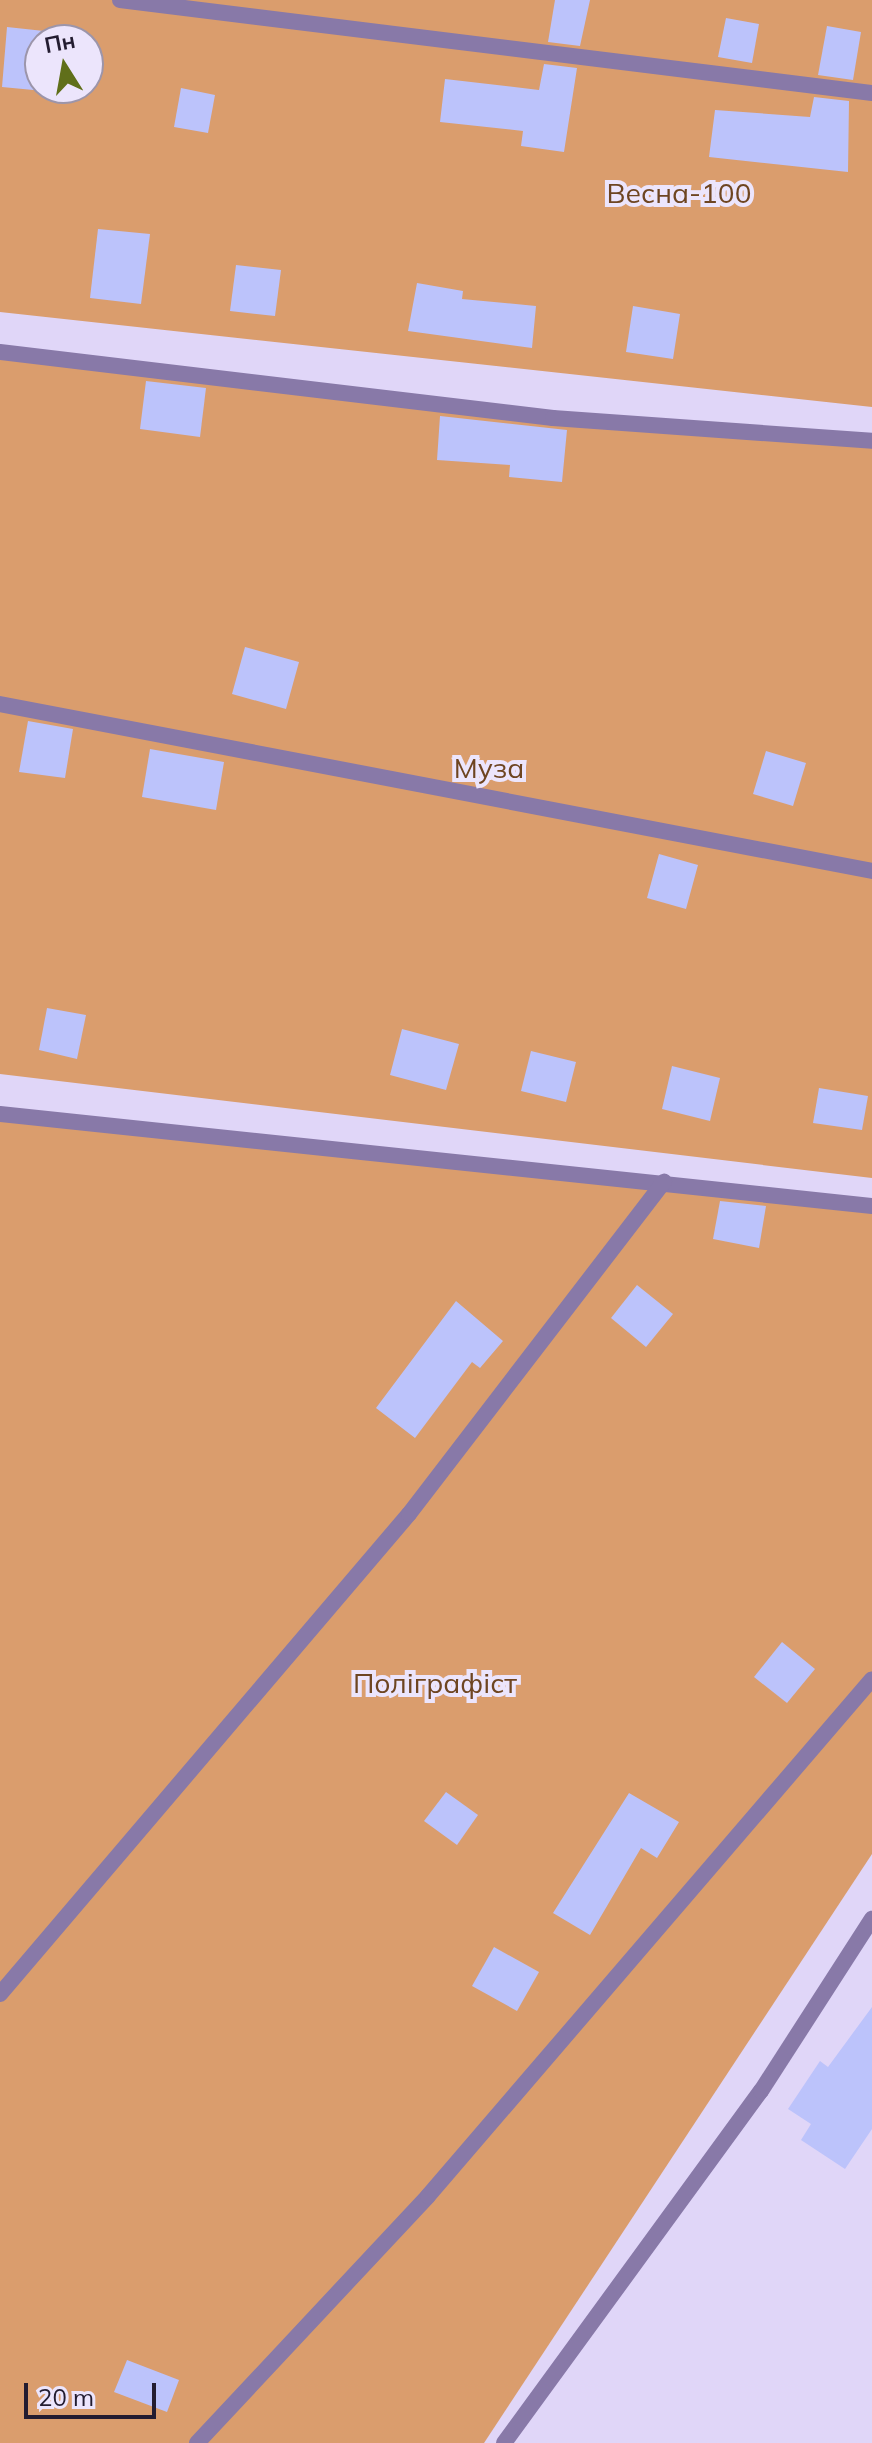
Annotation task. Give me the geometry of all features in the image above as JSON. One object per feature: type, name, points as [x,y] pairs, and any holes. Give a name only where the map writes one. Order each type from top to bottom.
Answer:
[{"type":"street","points":[[120,0],[872,93]]},
{"type":"street","points":[[0,352],[553,418],[872,441]]},
{"type":"street","points":[[0,704],[872,871]]},
{"type":"street","points":[[0,1114],[872,1206]]},
{"type":"street","points":[[0,1994],[409,1514],[664,1182]]},
{"type":"street","points":[[197,2443],[428,2196],[872,1679]]},
{"type":"street","points":[[504,2443],[761,2091],[872,1919]]},
{"type":"green space","name":"Весна-100","points":[[0,0],[872,0],[872,407],[0,312]]},
{"type":"green space","name":"Муза","points":[[0,348],[872,448],[872,1178],[0,1074]]},
{"type":"green space","name":"Поліграфіст","points":[[0,1117],[872,1211],[872,1854],[484,2443],[0,2443]]},
{"type":"building","points":[[555,0],[590,0],[580,46],[548,42]]},
{"type":"building","points":[[726,18],[759,24],[752,63],[718,57]]},
{"type":"building","points":[[827,26],[861,32],[853,80],[818,75]]},
{"type":"building","points":[[7,27],[24,29],[24,89],[2,87]]},
{"type":"building","points":[[544,64],[577,68],[564,152],[521,146],[523,131],[440,122],[445,79],[539,90]]},
{"type":"building","points":[[181,88],[215,95],[208,133],[174,127]]},
{"type":"building","points":[[814,97],[849,101],[848,172],[709,157],[715,110],[810,117]]},
{"type":"building","points":[[98,229],[150,234],[141,304],[90,298]]},
{"type":"building","points":[[236,265],[281,270],[275,316],[230,311]]},
{"type":"building","points":[[417,283],[463,291],[462,299],[536,306],[532,348],[408,331]]},
{"type":"building","points":[[633,306],[680,314],[673,359],[626,352]]},
{"type":"building","points":[[146,381],[206,388],[200,437],[140,429]]},
{"type":"building","points":[[440,416],[567,430],[562,482],[509,477],[510,465],[437,460]]},
{"type":"building","points":[[245,647],[299,662],[286,709],[232,694]]},
{"type":"building","points":[[28,721],[73,729],[65,778],[19,772]]},
{"type":"building","points":[[150,749],[224,762],[216,810],[142,797]]},
{"type":"building","points":[[766,751],[806,763],[793,806],[753,794]]},
{"type":"building","points":[[659,854],[698,865],[686,909],[647,898]]},
{"type":"building","points":[[47,1008],[86,1015],[77,1059],[39,1050]]},
{"type":"building","points":[[402,1029],[459,1044],[446,1090],[390,1075]]},
{"type":"building","points":[[531,1051],[576,1062],[566,1102],[521,1091]]},
{"type":"building","points":[[672,1066],[720,1078],[710,1121],[662,1109]]},
{"type":"building","points":[[819,1088],[868,1096],[862,1130],[813,1123]]},
{"type":"building","points":[[720,1201],[766,1206],[759,1248],[713,1239]]},
{"type":"building","points":[[637,1285],[673,1314],[646,1347],[611,1318]]},
{"type":"building","points":[[456,1301],[503,1341],[480,1368],[472,1362],[415,1438],[376,1408]]},
{"type":"building","points":[[782,1642],[815,1669],[787,1703],[754,1677]]},
{"type":"building","points":[[446,1792],[478,1815],[457,1845],[424,1821]]},
{"type":"building","points":[[629,1793],[679,1822],[657,1858],[641,1848],[590,1935],[553,1913]]},
{"type":"building","points":[[494,1947],[539,1972],[517,2011],[472,1986]]},
{"type":"building","points":[[872,2007],[872,2129],[845,2169],[801,2140],[811,2124],[788,2109],[820,2061],[828,2067]]},
{"type":"building","points":[[127,2360],[179,2380],[167,2412],[114,2392]]}]
